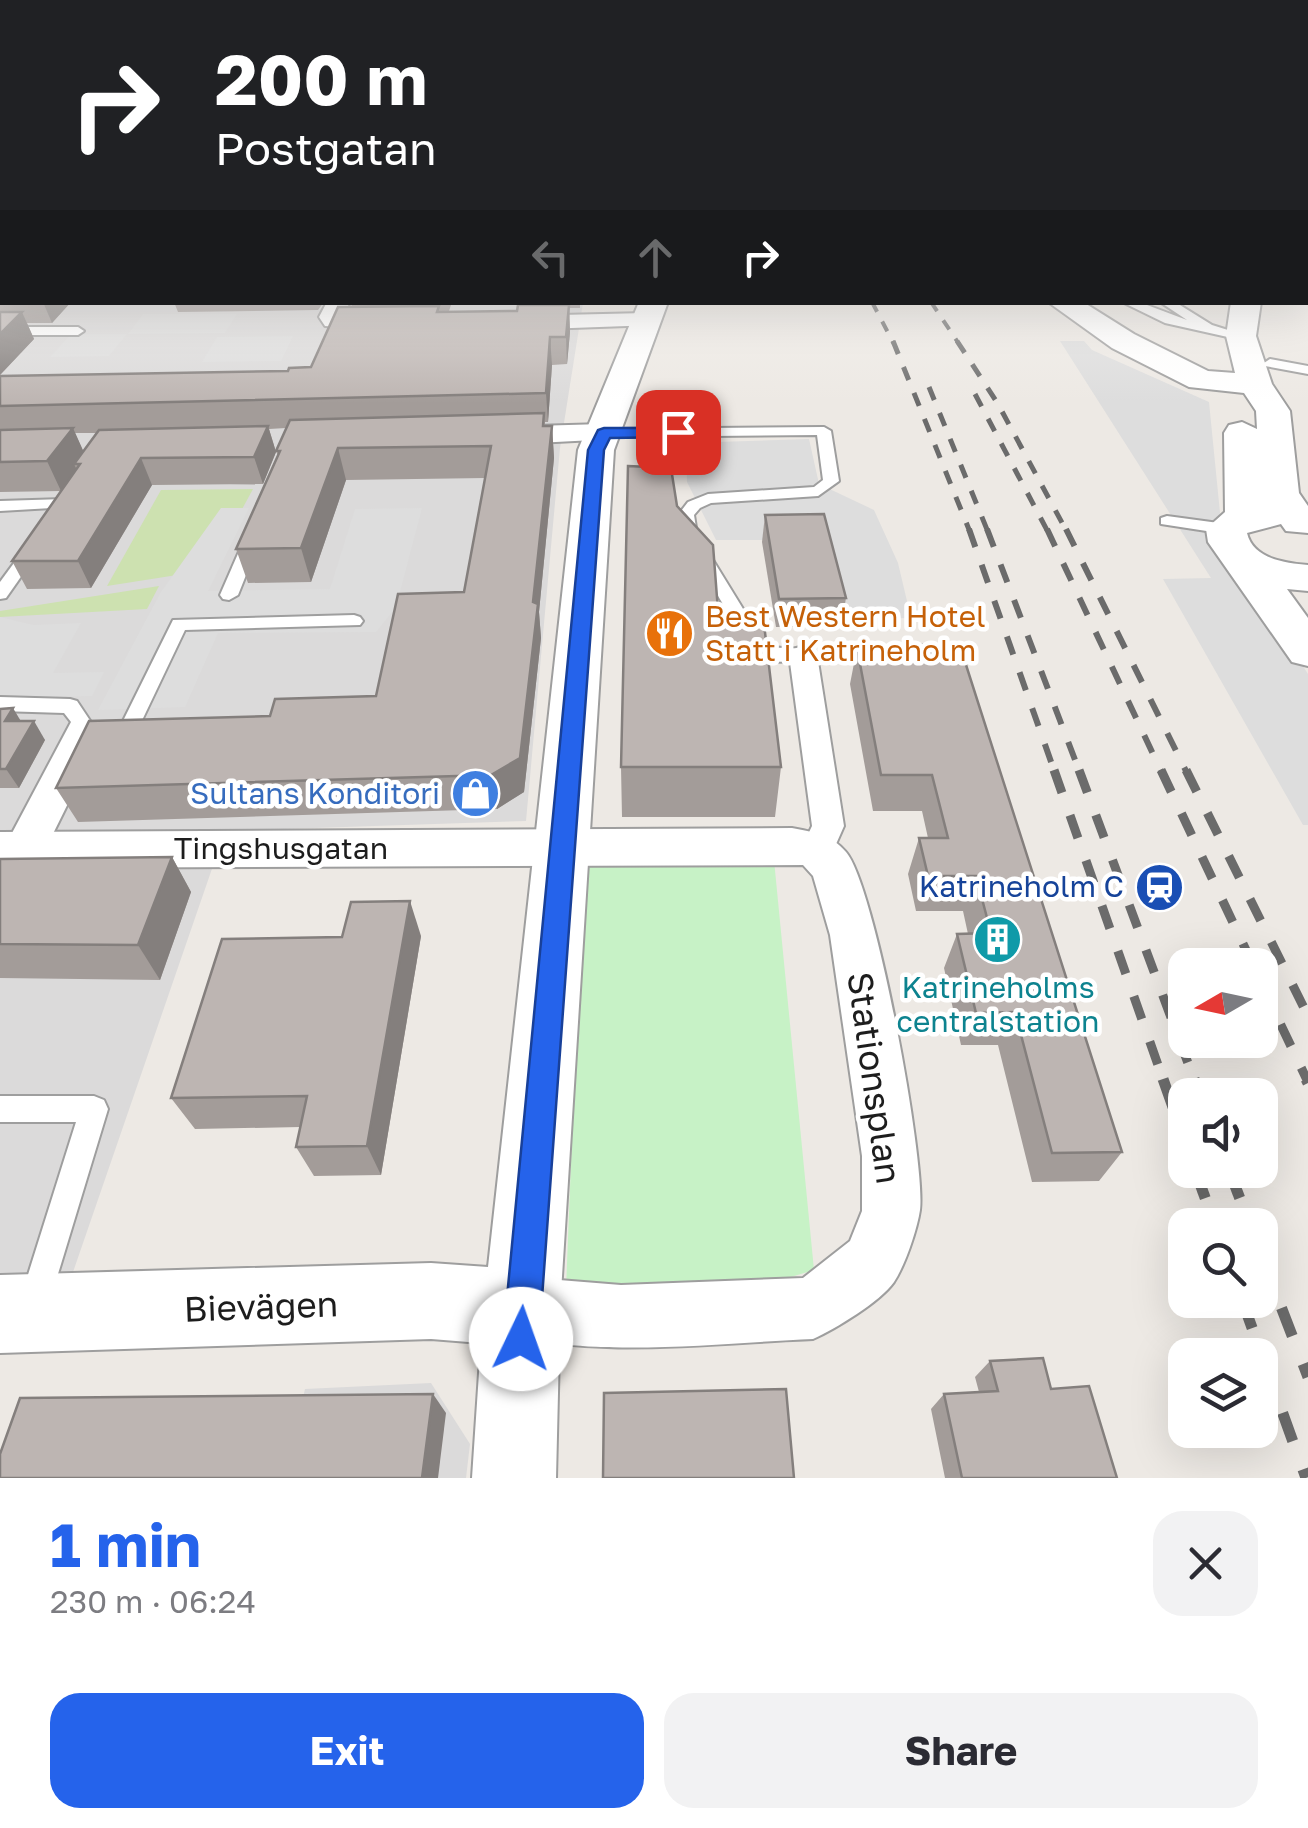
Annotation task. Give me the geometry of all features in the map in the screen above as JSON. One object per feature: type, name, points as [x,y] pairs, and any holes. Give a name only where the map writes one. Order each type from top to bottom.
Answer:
[{"type":"street","points":[[1066,305],[1091,323],[1201,380],[1263,373]]},
{"type":"street","points":[[1261,306],[1241,336],[1263,373],[1273,411],[1280,494],[1304,524]]},
{"type":"street","points":[[1261,306],[1269,340],[1263,373],[1241,405],[1239,536],[1308,651]]},
{"type":"street","points":[[336,312],[400,323]]},
{"type":"street","points":[[496,322],[592,312],[650,312],[596,450],[522,1308],[514,1478]]},
{"type":"street","points":[[467,436],[604,433]]},
{"type":"street","points":[[1239,536],[1272,516],[1304,524]]},
{"type":"street","points":[[1239,536],[1285,576],[1308,578]]},
{"type":"street","points":[[563,848],[792,845],[817,851],[828,826],[803,655]]},
{"type":"street","name":"Tingshusgatan","points":[[16,850],[563,848]]},
{"type":"street","name":"Stationsplan","points":[[522,1308],[621,1316],[813,1308],[872,1262],[890,1211],[890,1156],[854,935],[833,866],[817,851]]},
{"type":"street","name":"Bievägen","points":[[16,1313],[431,1300],[522,1308]]},
{"type":"lane","points":[[1135,305],[1169,320],[1241,336]]},
{"type":"lane","points":[[1171,305],[1208,328]]},
{"type":"lane","points":[[0,331],[78,331]]},
{"type":"lane","points":[[1263,373],[1308,370]]},
{"type":"lane","points":[[604,433],[824,431],[831,481],[818,491],[708,499],[694,505],[686,515],[689,534],[757,648],[771,656],[803,655]]},
{"type":"lane","points":[[54,519],[75,489]]},
{"type":"lane","points":[[0,506],[64,504]]},
{"type":"lane","points":[[1167,521],[1239,536]]},
{"type":"lane","points":[[229,596],[257,526]]},
{"type":"lane","points":[[0,594],[43,534]]},
{"type":"lane","points":[[16,850],[96,728],[129,728],[178,624],[354,621]]},
{"type":"lane","points":[[0,704],[70,706],[81,722],[16,850]]},
{"type":"lane","points":[[0,1109],[94,1109],[16,1313]]},
{"type":"shaded area","points":[[0,305],[583,305],[560,448],[526,821],[225,831],[72,1275],[0,1274]]},
{"type":"shaded area","points":[[143,314],[237,314],[225,333],[128,334]]},
{"type":"shaded area","points":[[71,334],[127,334],[109,356],[50,357]]},
{"type":"shaded area","points":[[293,336],[281,361],[202,362],[217,337]]},
{"type":"shaded area","points":[[1060,341],[1084,341],[1092,350],[1209,402],[1223,543],[1308,674],[1308,825],[1303,825],[1163,579],[1211,578]]},
{"type":"shaded area","points":[[809,439],[819,484],[874,510],[898,563],[911,618],[847,619],[829,540],[716,540],[687,482],[686,443]]},
{"type":"shaded area","points":[[221,508],[249,508],[208,591],[330,589],[355,509],[422,508],[396,607],[376,632],[218,633],[185,707],[98,710],[161,592]]},
{"type":"shaded area","points":[[0,617],[33,625],[81,623],[53,673],[104,672],[92,696],[0,698]]},
{"type":"shaded area","points":[[431,1383],[470,1444],[466,1478],[285,1478],[305,1389]]},
{"type":"green space","points":[[253,489],[209,570],[107,586],[161,490]]},
{"type":"green space","points":[[159,586],[147,609],[0,617],[0,611]]},
{"type":"green space","points":[[583,860],[774,860],[814,1270],[731,1295],[566,1289]]},
{"type":"building","points":[[518,305],[569,305],[566,337],[550,337],[546,393],[0,406],[0,376],[288,371],[311,367],[338,307],[439,306],[437,312],[517,311]]},
{"type":"building","points":[[0,312],[22,312],[0,334]]},
{"type":"building","points":[[544,413],[543,426],[552,426],[533,602],[538,604],[520,758],[491,775],[56,788],[89,721],[270,716],[275,699],[376,696],[398,594],[464,592],[491,446],[338,448],[301,548],[236,549],[290,420]]},
{"type":"building","points":[[268,426],[254,457],[141,458],[78,561],[12,561],[99,430]]},
{"type":"building","points":[[73,428],[47,461],[0,462],[0,430]]},
{"type":"building","name":"Best Western Hotel Statt i Katrineholm","points":[[628,466],[671,468],[677,506],[713,545],[719,624],[764,624],[781,767],[621,767]]},
{"type":"building","points":[[824,514],[846,598],[779,599],[765,515]]},
{"type":"building","points":[[959,643],[1122,1152],[1052,1153],[1015,1012],[976,1013],[957,934],[991,933],[976,876],[928,876],[919,838],[948,838],[932,775],[881,775],[857,648]]},
{"type":"building","points":[[13,708],[5,721],[34,721],[6,769],[0,769],[0,709]]},
{"type":"building","points":[[172,857],[138,945],[0,944],[0,859]]},
{"type":"building","points":[[410,901],[367,1146],[296,1147],[307,1096],[171,1098],[222,939],[342,937],[351,902]]},
{"type":"building","points":[[1043,1358],[1051,1389],[1089,1386],[1117,1478],[962,1478],[944,1394],[998,1391],[990,1361]]},
{"type":"building","points":[[786,1389],[794,1478],[603,1478],[604,1393]]},
{"type":"building","points":[[433,1394],[422,1478],[0,1478],[0,1454],[20,1398]]},
{"type":"railway","points":[[874,305],[894,344]]},
{"type":"railway","points":[[933,305],[957,341]]},
{"type":"railway","points":[[893,341],[970,532]]},
{"type":"railway","points":[[957,341],[998,404],[1067,532]]},
{"type":"railway","points":[[929,387],[988,532]]},
{"type":"railway","points":[[975,394],[1048,532]]},
{"type":"railway","points":[[969,529],[1055,773]]},
{"type":"railway","points":[[987,529],[1080,773]]},
{"type":"railway","points":[[1047,529],[1162,773]]},
{"type":"railway","points":[[1066,529],[1187,773]]},
{"type":"railway","points":[[1054,770],[1164,1082]]},
{"type":"railway","points":[[1079,770],[1194,1078]]},
{"type":"railway","points":[[1161,770],[1245,948]]},
{"type":"railway","points":[[1186,770],[1308,1016]]},
{"type":"railway","points":[[1278,1019],[1308,1082]]},
{"type":"railway","points":[[1163,1079],[1168,1093]]},
{"type":"railway","points":[[1306,1079],[1308,1083]]},
{"type":"railway","points":[[1202,1188],[1209,1208]]},
{"type":"railway","points":[[1236,1188],[1244,1208]]},
{"type":"railway","points":[[1278,1299],[1308,1377]]},
{"type":"railway","points":[[1248,1318],[1306,1478]]},
{"type":"place","name":"Best Western Hotel Statt i Katrineholm","points":[[670,634]]},
{"type":"place","name":"Sultans Konditori","points":[[475,794]]},
{"type":"place","name":"Katrineholm C","points":[[1159,887]]},
{"type":"place","name":"Katrineholms centralstation","points":[[998,939]]},
{"type":"route","points":[[521,1339],[596,450],[604,433],[678,432]]}]
